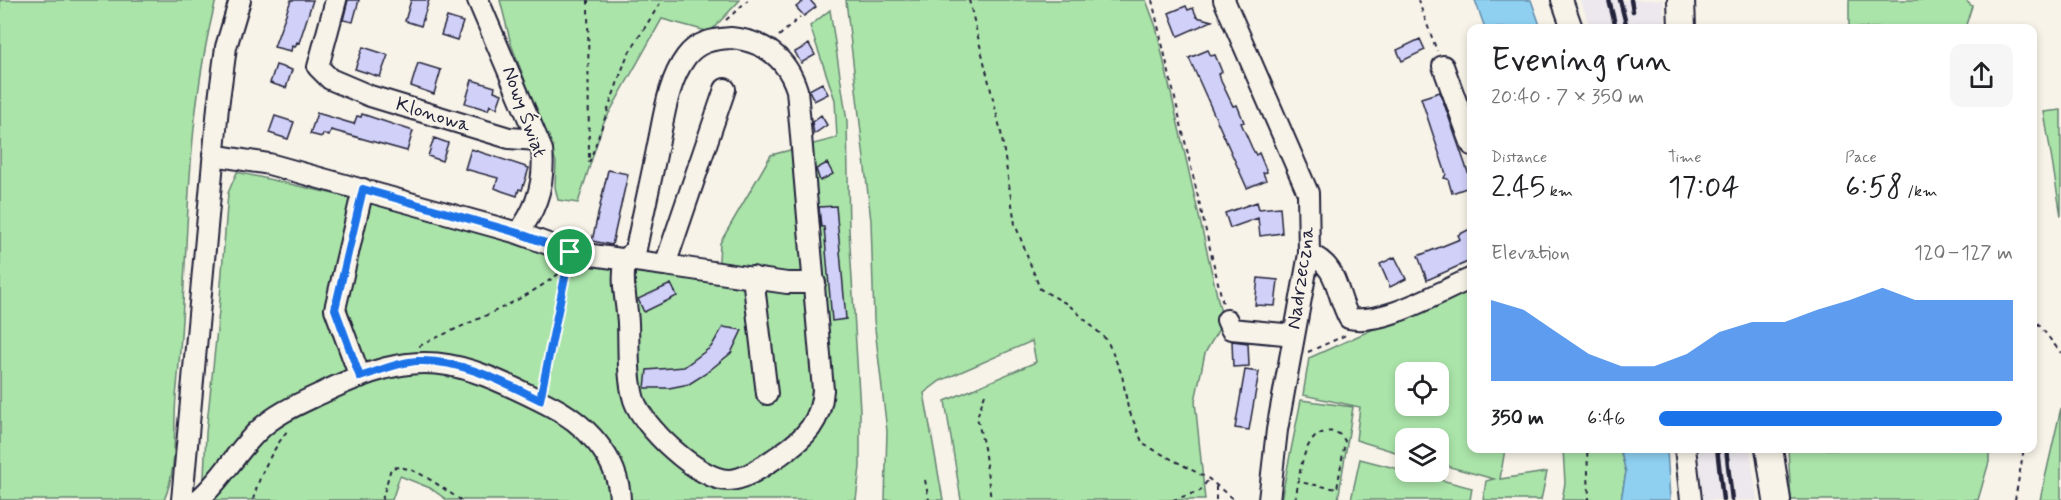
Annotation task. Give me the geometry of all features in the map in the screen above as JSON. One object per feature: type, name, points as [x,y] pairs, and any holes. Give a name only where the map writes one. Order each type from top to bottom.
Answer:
[{"type":"main road","points":[[1681,0],[1682,24]]},
{"type":"main road","points":[[1770,453],[1777,500]]},
{"type":"street","points":[[182,500],[213,155],[226,47],[240,0]]},
{"type":"street","name":"Klonowa","points":[[336,0],[318,67],[330,79],[370,96],[476,129],[509,138],[538,141]]},
{"type":"street","name":"Nowy Świat","points":[[478,0],[538,141],[544,168],[533,211],[518,233]]},
{"type":"street","name":"Nadrzeczna","points":[[1224,0],[1308,193],[1309,254],[1276,430],[1269,500]]},
{"type":"street","points":[[1562,0],[1571,24]]},
{"type":"street","points":[[708,40],[745,40],[766,48],[784,62],[797,90],[823,390],[822,408],[799,442],[763,466],[730,480],[704,473],[670,446],[642,415],[634,400],[625,262],[636,249],[666,109],[678,71],[687,56],[708,40]]},
{"type":"street","points":[[1443,66],[1467,131]]},
{"type":"street","points":[[665,265],[724,89]]},
{"type":"street","points":[[213,155],[269,164],[518,233],[567,261],[665,265],[787,283],[815,283]]},
{"type":"street","points":[[360,377],[335,309],[363,189]]},
{"type":"street","points":[[1309,254],[1322,259],[1329,267],[1349,318],[1362,321],[1393,312],[1467,280]]},
{"type":"street","points":[[753,278],[767,394]]},
{"type":"street","points":[[1227,320],[1231,329],[1294,334]]},
{"type":"street","points":[[198,500],[259,430],[285,411],[360,377],[395,365],[417,361],[440,362],[474,371],[540,400],[572,419],[595,441],[614,469],[620,500]]},
{"type":"street","points":[[1686,453],[1691,500]]},
{"type":"path","points":[[588,0],[589,163],[627,56],[662,0]]},
{"type":"path","points":[[708,40],[717,28],[748,0]]},
{"type":"path","points":[[969,0],[1001,132],[1015,224],[1040,289],[1069,305],[1107,340],[1122,375],[1128,408],[1143,444],[1209,479],[1234,500]]},
{"type":"path","points":[[1152,0],[1201,201],[1227,320]]},
{"type":"path","points":[[1418,0],[1443,66]]},
{"type":"path","points":[[766,48],[800,17]]},
{"type":"path","points":[[419,346],[461,328],[539,288],[567,261]]},
{"type":"path","points":[[540,400],[567,261]]},
{"type":"path","points":[[1301,354],[1361,328],[1362,321]]},
{"type":"path","points":[[2037,322],[2061,353]]},
{"type":"path","points":[[985,394],[977,417],[991,500]]},
{"type":"path","points":[[253,500],[259,476],[270,454],[290,428]]},
{"type":"path","points":[[1295,500],[1305,451],[1312,440],[1321,433],[1332,431],[1340,434],[1345,441],[1337,489],[1299,482]]},
{"type":"path","points":[[1586,500],[1589,498],[1587,453]]},
{"type":"path","points":[[2015,500],[2023,453]]},
{"type":"path","points":[[382,500],[391,468],[399,466],[418,474],[461,500]]},
{"type":"path","points":[[1173,500],[1200,491],[1209,479]]},
{"type":"path","points":[[925,480],[929,500]]},
{"type":"path","points":[[1216,484],[1216,500]]},
{"type":"shaded area","points":[[1581,0],[1663,0],[1665,24],[1589,24]]},
{"type":"shaded area","points":[[1692,453],[1751,453],[1757,500],[1697,500]]},
{"type":"green space","points":[[0,0],[216,0],[197,99],[188,198],[173,463],[164,500],[0,500]]},
{"type":"green space","points":[[500,0],[740,0],[710,32],[662,19],[603,124],[578,203],[558,200],[555,187],[556,162],[511,44]]},
{"type":"green space","points":[[846,0],[1146,0],[1156,27],[1223,322],[1205,353],[1195,401],[1205,500],[961,500],[945,401],[1036,362],[1032,341],[940,381],[924,393],[943,500],[885,500],[887,431],[874,320],[871,221]]},
{"type":"green space","points":[[1849,0],[1965,0],[1972,6],[1966,24],[1849,24]]},
{"type":"green space","points":[[830,10],[847,121],[849,230],[860,410],[860,467],[856,500],[447,500],[430,488],[400,476],[392,500],[203,500],[206,433],[219,311],[228,193],[237,172],[417,213],[524,247],[591,263],[718,277],[720,243],[771,155],[837,138],[835,100],[810,26]]},
{"type":"green space","points":[[2061,110],[2061,216],[2044,112]]},
{"type":"green space","points":[[1467,287],[1467,453],[1504,453],[1500,479],[1547,472],[1541,500],[1483,500],[1486,481],[1494,479],[1449,467],[1449,428],[1395,428],[1395,452],[1356,440],[1360,407],[1303,395],[1309,358]]},
{"type":"green space","points":[[1301,400],[1353,407],[1338,500],[1281,500]]},
{"type":"green space","points":[[2061,408],[2061,500],[2040,500]]},
{"type":"green space","points":[[1563,453],[1621,453],[1626,472],[1621,500],[1562,500],[1565,483]]},
{"type":"green space","points":[[1788,453],[1989,453],[1989,462],[1978,500],[1791,500]]},
{"type":"green space","points":[[1360,459],[1395,468],[1395,482],[1449,482],[1472,488],[1470,500],[1351,500]]},
{"type":"water","points":[[1475,0],[1531,0],[1540,24],[1484,24]]},
{"type":"water","points":[[1621,453],[1667,453],[1670,500],[1621,500],[1626,472]]},
{"type":"building","points":[[291,0],[313,0],[299,43],[297,42],[295,47],[292,46],[291,51],[274,47]]},
{"type":"building","points":[[348,0],[359,0],[353,22],[343,20]]},
{"type":"building","points":[[411,0],[429,0],[421,26],[405,21]]},
{"type":"building","points":[[805,0],[810,0],[816,7],[804,16],[796,7]]},
{"type":"building","points":[[1186,6],[1188,10],[1193,8],[1197,17],[1212,21],[1178,36],[1169,13]]},
{"type":"building","points":[[447,17],[463,22],[457,40],[441,35]]},
{"type":"building","points":[[1420,39],[1425,50],[1402,61],[1397,50]]},
{"type":"building","points":[[809,44],[815,55],[801,63],[795,52]]},
{"type":"building","points":[[363,47],[388,55],[380,77],[355,69]]},
{"type":"building","points":[[1208,50],[1211,56],[1215,55],[1222,72],[1219,74],[1221,81],[1233,106],[1237,105],[1244,122],[1241,123],[1252,148],[1256,155],[1259,153],[1267,172],[1263,173],[1266,180],[1247,188],[1189,58]]},
{"type":"building","points":[[418,63],[441,70],[434,94],[411,86]]},
{"type":"building","points":[[276,65],[292,70],[286,88],[270,83]]},
{"type":"building","points":[[472,80],[495,87],[494,91],[502,94],[497,108],[490,105],[488,110],[465,103]]},
{"type":"building","points":[[822,83],[828,94],[814,101],[809,90]]},
{"type":"building","points":[[1440,92],[1467,170],[1467,188],[1452,193],[1448,179],[1444,178],[1446,174],[1421,98]]},
{"type":"building","points":[[317,113],[354,124],[357,116],[361,117],[362,114],[413,131],[407,151],[331,130],[329,136],[310,134]]},
{"type":"building","points":[[821,115],[827,125],[814,134],[812,122]]},
{"type":"building","points":[[275,116],[294,122],[288,139],[269,133]]},
{"type":"building","points":[[434,138],[448,143],[442,161],[428,156]]},
{"type":"building","points":[[471,149],[529,168],[522,190],[519,189],[517,196],[495,188],[498,178],[465,169]]},
{"type":"building","points":[[827,163],[833,174],[820,181],[816,169]]},
{"type":"building","points":[[608,170],[628,174],[612,245],[592,241]]},
{"type":"building","points":[[1257,202],[1259,209],[1280,207],[1282,233],[1260,236],[1258,218],[1230,228],[1225,213]]},
{"type":"building","points":[[836,206],[846,319],[832,321],[824,227],[821,227],[819,207]]},
{"type":"building","points":[[1467,230],[1467,262],[1427,280],[1418,256],[1460,239],[1458,235]]},
{"type":"building","points":[[1395,257],[1406,279],[1390,287],[1380,264]]},
{"type":"building","points":[[1258,278],[1278,280],[1275,306],[1255,305]]},
{"type":"building","points":[[671,284],[677,296],[644,312],[638,299]]},
{"type":"building","points":[[723,327],[742,330],[731,353],[705,374],[689,384],[669,388],[645,388],[647,370],[684,367],[711,347]]},
{"type":"building","points":[[1232,341],[1248,343],[1249,366],[1233,367]]},
{"type":"building","points":[[1245,370],[1259,372],[1249,430],[1235,428]]},
{"type":"railway","points":[[1609,0],[1615,24]]},
{"type":"railway","points":[[1620,0],[1626,24]]},
{"type":"railway","points":[[1631,0],[1633,11]]},
{"type":"railway","points":[[1718,453],[1723,500]]},
{"type":"railway","points":[[1727,453],[1732,500]]},
{"type":"route","points":[[363,189],[518,233],[570,252],[540,400],[474,371],[440,362],[417,361],[395,365],[360,377],[335,309],[363,189]]}]
